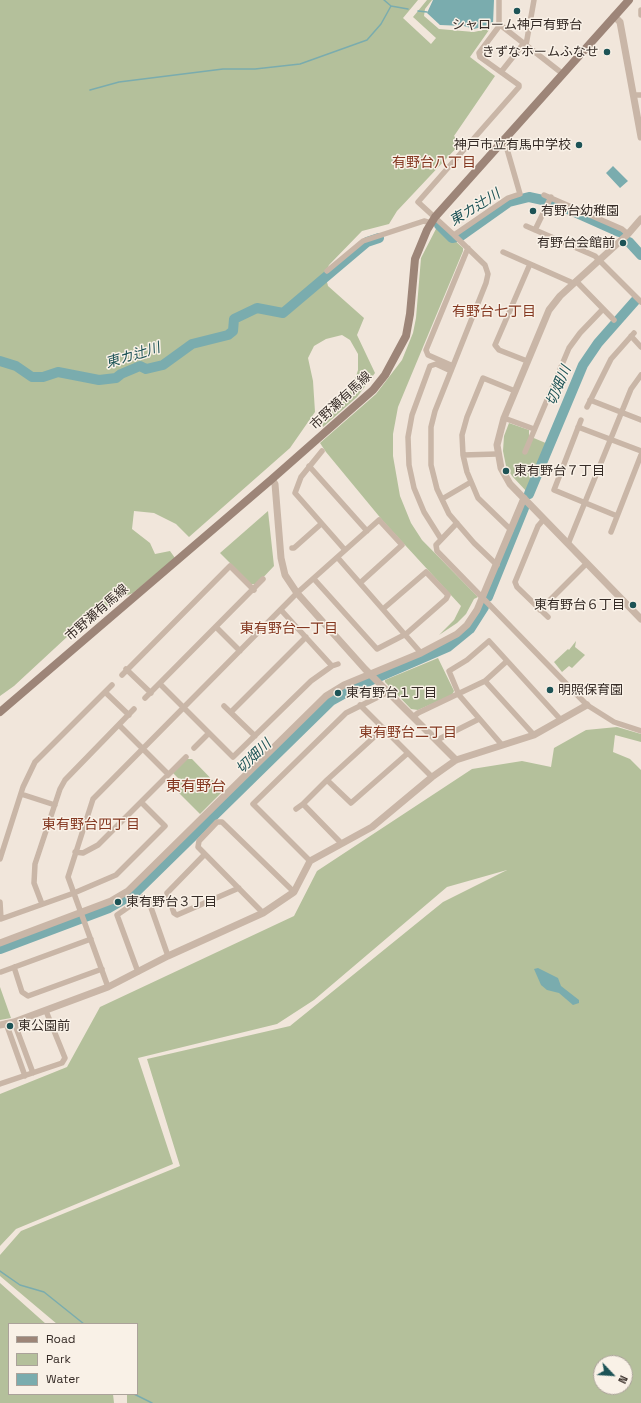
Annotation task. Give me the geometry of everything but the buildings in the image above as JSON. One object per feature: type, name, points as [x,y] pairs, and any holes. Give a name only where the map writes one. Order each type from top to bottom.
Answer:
[{"type":"main road","name":"市野瀬有馬線","points":[[0,712],[366,397],[385,375],[406,336],[410,314],[415,259],[423,237],[433,220],[629,0]]},
{"type":"street","points":[[499,0],[500,25],[563,74]]},
{"type":"street","points":[[501,72],[525,44],[534,0]]},
{"type":"street","points":[[641,10],[641,15]]},
{"type":"street","points":[[614,16],[620,22],[637,95],[641,137]]},
{"type":"street","points":[[497,565],[474,544],[449,514],[437,489],[431,465],[431,427],[435,411],[486,283],[488,274],[485,265],[454,235],[433,220],[418,204],[418,202],[519,87],[519,85],[480,57],[479,54],[500,25]]},
{"type":"street","points":[[454,235],[508,198],[520,194],[507,149],[501,142]]},
{"type":"street","points":[[544,195],[622,229],[628,234]]},
{"type":"street","points":[[535,230],[551,197]]},
{"type":"street","points":[[641,218],[628,234],[575,282],[549,310],[504,418],[498,438],[497,454],[505,477],[641,619]]},
{"type":"street","points":[[327,271],[363,241],[424,221],[433,220]]},
{"type":"street","points":[[526,226],[600,259],[641,302]]},
{"type":"street","points":[[452,368],[428,355],[426,350],[468,248]]},
{"type":"street","points":[[503,252],[575,282],[614,320]]},
{"type":"street","points":[[527,361],[499,350],[495,345],[530,264]]},
{"type":"street","points":[[525,452],[569,348],[580,333],[603,309]]},
{"type":"street","points":[[587,407],[611,359],[632,335],[641,347]]},
{"type":"street","points":[[441,539],[424,512],[414,488],[409,465],[408,437],[412,415],[430,366],[436,364],[452,368]]},
{"type":"street","points":[[568,544],[586,503],[631,389],[641,375]]},
{"type":"street","points":[[511,530],[478,498],[471,482],[463,455],[462,435],[483,378],[515,391]]},
{"type":"street","points":[[590,400],[641,420]]},
{"type":"street","points":[[504,418],[534,429]]},
{"type":"street","points":[[581,420],[554,490],[617,516]]},
{"type":"street","points":[[578,427],[641,451]]},
{"type":"street","points":[[322,451],[301,477],[295,493],[345,550]]},
{"type":"street","points":[[463,455],[497,454]]},
{"type":"street","points":[[611,532],[641,455]]},
{"type":"street","points":[[309,466],[367,531]]},
{"type":"street","points":[[272,479],[275,484],[281,558],[285,574],[297,593],[370,674],[456,760]]},
{"type":"street","points":[[442,499],[471,482]]},
{"type":"street","points":[[0,943],[116,899],[136,886],[319,702],[339,688],[446,642],[463,629],[472,618],[483,597],[524,498]]},
{"type":"street","points":[[544,519],[538,526],[515,582],[517,587],[548,617]]},
{"type":"street","points":[[108,987],[68,877],[93,799],[297,593],[379,520],[402,545],[360,583]]},
{"type":"street","points":[[457,523],[436,545],[436,550],[587,705],[614,722],[641,731]]},
{"type":"street","points":[[292,548],[321,524]]},
{"type":"street","points":[[338,558],[406,634],[421,653]]},
{"type":"street","points":[[540,610],[587,563]]},
{"type":"street","points":[[122,675],[126,669],[230,566],[254,590]]},
{"type":"street","points":[[314,579],[377,649],[406,634],[446,599],[448,595],[426,572],[383,610]]},
{"type":"street","points":[[145,698],[254,590],[263,579]]},
{"type":"street","points":[[281,610],[332,666]]},
{"type":"street","points":[[216,627],[240,651]]},
{"type":"street","points":[[231,712],[306,637]]},
{"type":"street","points":[[502,745],[459,695],[449,671],[467,660],[489,641],[562,720]]},
{"type":"street","points":[[413,717],[418,713],[459,695],[485,681],[507,662]]},
{"type":"street","points":[[160,684],[233,757],[311,681],[332,666],[338,664]]},
{"type":"street","points":[[126,669],[151,693]]},
{"type":"street","points":[[485,681],[534,735]]},
{"type":"street","points":[[0,859],[21,794],[35,762],[112,685]]},
{"type":"street","points":[[105,692],[129,715]]},
{"type":"street","points":[[310,861],[253,804],[346,713],[388,692]]},
{"type":"street","points":[[360,705],[432,777]]},
{"type":"street","points":[[25,1076],[3,1024],[14,1022],[108,987],[168,956],[263,913],[294,892],[310,861],[341,842],[372,827],[432,777],[456,760],[534,735],[587,705]]},
{"type":"street","points":[[224,706],[255,736]]},
{"type":"street","points":[[42,904],[34,883],[34,874],[60,789],[65,780],[134,709]]},
{"type":"street","points":[[437,740],[479,719]]},
{"type":"street","points":[[119,725],[168,774]]},
{"type":"street","points":[[296,809],[384,728]]},
{"type":"street","points":[[194,748],[209,732]]},
{"type":"street","points":[[327,780],[351,803],[408,753]]},
{"type":"street","points":[[76,852],[83,853],[98,845],[168,774],[186,758]]},
{"type":"street","points":[[21,794],[55,805]]},
{"type":"street","points":[[0,902],[1,919],[74,893],[116,875],[165,826],[141,802]]},
{"type":"street","points":[[303,804],[341,842]]},
{"type":"street","points":[[263,913],[198,847],[199,841],[217,822],[222,822],[294,892]]},
{"type":"street","points":[[205,854],[167,893],[174,914],[177,915],[239,888]]},
{"type":"street","points":[[138,972],[117,915],[143,897],[148,899],[168,956]]},
{"type":"street","points":[[1,972],[91,939]]},
{"type":"street","points":[[14,967],[22,992],[28,996],[102,969]]},
{"type":"street","points":[[0,1084],[62,1063],[65,1058],[46,1010]]},
{"type":"street","points":[[14,1022],[33,1073]]},
{"type":"green space","points":[[0,0],[418,0],[403,18],[431,44],[436,38],[413,17],[427,0],[432,0],[425,9],[424,16],[439,29],[474,32],[487,29],[489,30],[470,57],[495,76],[454,136],[461,143],[397,211],[389,224],[362,231],[329,265],[325,274],[328,286],[364,318],[357,335],[375,373],[357,397],[323,427],[322,422],[352,389],[358,370],[358,354],[350,340],[342,335],[326,339],[314,346],[308,358],[313,381],[315,412],[290,448],[189,537],[176,524],[154,513],[134,511],[132,529],[150,543],[155,554],[170,551],[175,558],[133,593],[113,601],[68,636],[14,686],[0,696]]},
{"type":"green space","points":[[438,225],[463,248],[463,251],[398,407],[393,434],[393,456],[400,496],[411,523],[422,540],[478,597],[474,599],[466,614],[457,623],[439,635],[454,620],[461,606],[383,521],[320,443],[376,394],[402,360],[413,333],[416,318],[421,258]]},
{"type":"green space","points":[[509,423],[529,430],[529,436],[548,444],[528,493],[512,476],[506,466],[503,451],[504,436]]},
{"type":"green space","points":[[268,511],[274,566],[257,584],[251,584],[220,553]]},
{"type":"green space","points":[[576,641],[575,647],[585,655],[572,668],[569,666],[562,672],[554,662],[568,649],[569,650]]},
{"type":"green space","points":[[438,658],[454,691],[452,695],[418,710],[411,709],[385,682],[385,680]]},
{"type":"green space","points":[[617,727],[641,734],[641,742],[615,735],[613,752],[630,759],[641,770],[641,1403],[127,1403],[127,1395],[138,1395],[138,1323],[56,1323],[0,1276],[0,1255],[21,1231],[180,1166],[147,1059],[290,1026],[443,902],[507,870],[447,887],[314,1000],[277,1024],[138,1058],[173,1164],[16,1229],[0,1246],[0,1094],[67,1067],[100,1007],[294,916],[317,871],[472,769],[522,761],[551,767],[554,748],[586,730]]},
{"type":"green space","points":[[186,759],[192,759],[223,791],[200,814],[173,787],[180,780],[173,773]]},
{"type":"green space","points":[[0,987],[11,1018],[0,1020]]},
{"type":"green space","points":[[0,1283],[45,1323],[8,1323],[8,1395],[113,1395],[114,1403],[0,1403]]},
{"type":"water","points":[[433,0],[494,0],[493,24],[474,29],[464,26],[440,25],[427,13]]},
{"type":"water","points":[[613,166],[628,181],[620,188],[606,173]]},
{"type":"water","points":[[538,968],[558,978],[561,986],[579,1000],[579,1003],[573,1005],[559,993],[547,990],[541,985],[534,969]]},
{"type":"waterway","points":[[384,0],[391,6],[408,9]]},
{"type":"waterway","points":[[90,90],[119,82],[223,69],[255,69],[300,64],[367,40],[381,24],[391,6]]},
{"type":"waterway","points":[[418,11],[427,12]]},
{"type":"waterway","name":"東カ辻川","points":[[439,225],[452,238],[461,236],[509,202],[529,197],[552,202],[619,232]]},
{"type":"waterway","name":"東カ辻川","points":[[0,361],[16,366],[32,377],[43,377],[58,372],[99,380],[116,378],[121,374],[140,366],[146,369],[163,365],[192,344],[228,335],[233,331],[234,319],[257,308],[283,313],[367,242],[379,238]]},
{"type":"waterway","name":"東カ辻川","points":[[629,242],[641,255]]},
{"type":"waterway","name":"切畑川","points":[[529,494],[583,365],[598,343],[635,301]]},
{"type":"waterway","name":"切畑川","points":[[488,597],[524,508]]},
{"type":"waterway","name":"切畑川","points":[[0,949],[109,908],[135,893],[331,701],[358,686],[448,647],[470,629],[484,607]]},
{"type":"waterway","points":[[0,1271],[20,1285],[44,1292],[83,1323]]},
{"type":"waterway","points":[[136,1395],[152,1403]]},
{"type":"place","name":"シャローム神戸有野台","points":[[517,11]]},
{"type":"place","name":"きずなホームふなせ","points":[[607,52]]},
{"type":"place","name":"神戸市立有馬中学校","points":[[579,145]]},
{"type":"place","name":"有野台幼稚園","points":[[533,211]]},
{"type":"place","name":"有野台会館前","points":[[623,243]]},
{"type":"place","name":"東有野台７丁目","points":[[506,471]]},
{"type":"place","name":"東有野台６丁目","points":[[633,605]]},
{"type":"place","name":"明照保育園","points":[[550,690]]},
{"type":"place","name":"東有野台１丁目","points":[[338,693]]},
{"type":"place","name":"東有野台３丁目","points":[[118,902]]},
{"type":"place","name":"東公園前","points":[[10,1026]]},
{"type":"district","name":"有野台八丁目","points":[[434,163]]},
{"type":"district","name":"有野台七丁目","points":[[494,312]]},
{"type":"district","name":"東有野台一丁目","points":[[289,629]]},
{"type":"district","name":"東有野台二丁目","points":[[408,733]]},
{"type":"district","name":"東有野台","points":[[196,787]]},
{"type":"district","name":"東有野台四丁目","points":[[91,825]]}]
